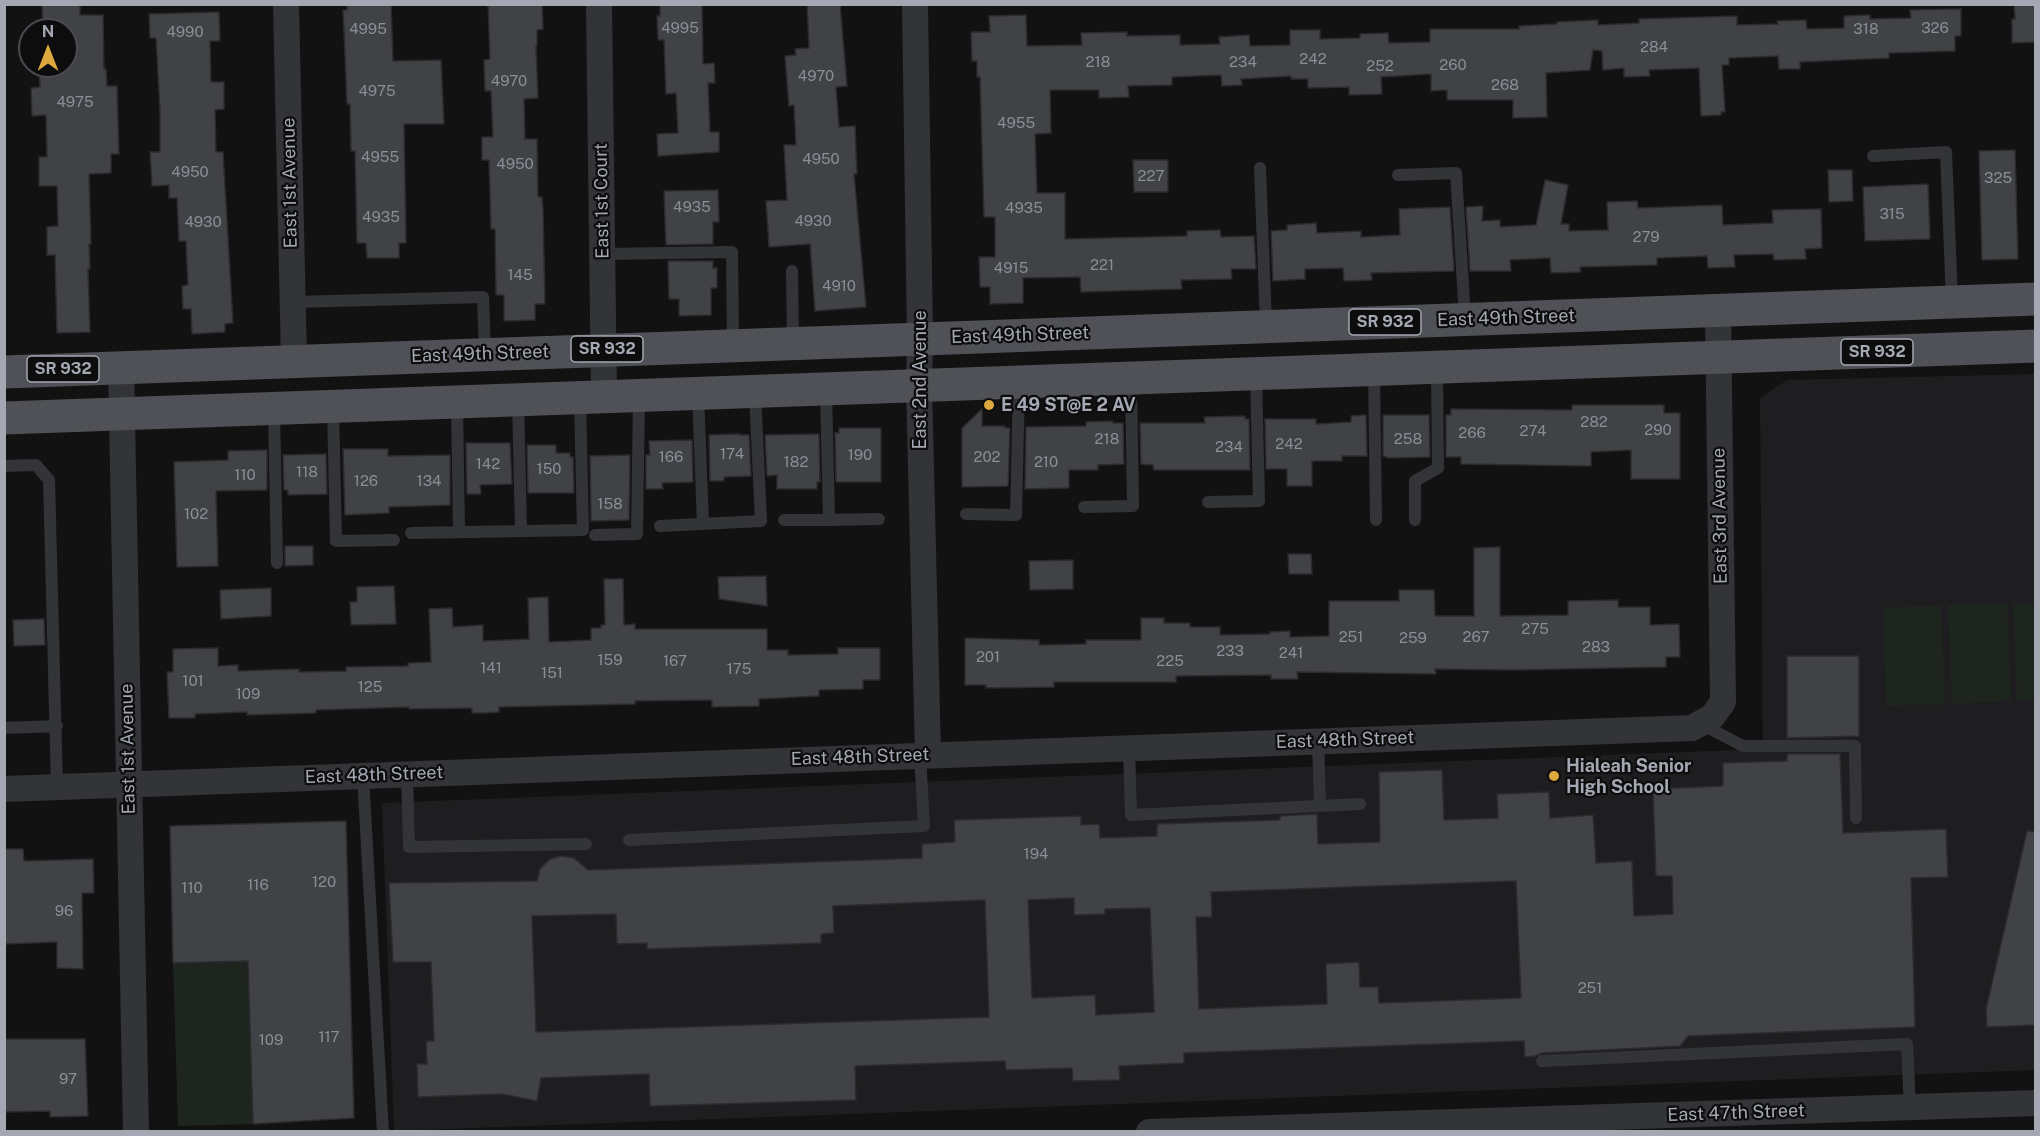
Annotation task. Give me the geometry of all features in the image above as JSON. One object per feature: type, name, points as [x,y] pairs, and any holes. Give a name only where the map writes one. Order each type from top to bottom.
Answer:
[{"type":"main road","name":"East 49th Street","points":[[4,372],[2036,299]]},
{"type":"main road","name":"SR 932","points":[[4,418],[2036,346]]},
{"type":"street","name":"East 1st Avenue","points":[[286,4],[294,361]]},
{"type":"street","name":"East 1st Court","points":[[592,397],[604,349],[599,4]]},
{"type":"street","name":"East 2nd Avenue","points":[[915,4],[924,755]]},
{"type":"street","name":"East 3rd Avenue","points":[[1706,720],[1723,702],[1718,310]]},
{"type":"street","name":"East 1st Avenue","points":[[121,367],[136,1131]]},
{"type":"street","name":"East 48th Street","points":[[4,789],[1692,728],[1706,720]]},
{"type":"street","name":"East 47th Street","points":[[1149,1131],[1727,1122],[1910,1107],[2036,1103]]},
{"type":"lane","points":[[1873,156],[1946,152],[1952,302]]},
{"type":"lane","points":[[1260,168],[1266,326]]},
{"type":"lane","points":[[1398,175],[1456,173],[1465,319]]},
{"type":"lane","points":[[603,254],[732,252],[734,345]]},
{"type":"lane","points":[[792,271],[793,342]]},
{"type":"lane","points":[[293,302],[483,297],[485,354]]},
{"type":"lane","points":[[1415,520],[1415,481],[1438,468],[1437,368]]},
{"type":"lane","points":[[1374,369],[1376,520]]},
{"type":"lane","points":[[1208,502],[1259,501],[1256,374]]},
{"type":"lane","points":[[1084,507],[1133,506],[1131,378]]},
{"type":"lane","points":[[966,514],[1016,515],[1019,383]]},
{"type":"lane","points":[[826,389],[829,520]]},
{"type":"lane","points":[[660,526],[761,521],[755,392]]},
{"type":"lane","points":[[698,394],[703,524]]},
{"type":"lane","points":[[595,535],[637,534],[639,396]]},
{"type":"lane","points":[[411,533],[583,530],[592,397]]},
{"type":"lane","points":[[518,400],[521,531]]},
{"type":"lane","points":[[457,402],[459,532]]},
{"type":"lane","points":[[333,407],[336,541],[394,540]]},
{"type":"lane","points":[[274,409],[277,563]]},
{"type":"lane","points":[[4,466],[36,465],[49,480],[57,787]]},
{"type":"lane","points":[[784,520],[879,519]]},
{"type":"lane","points":[[1706,720],[1743,746],[1855,746],[1856,818]]},
{"type":"lane","points":[[4,728],[57,726]]},
{"type":"lane","points":[[1318,741],[1320,806]]},
{"type":"lane","points":[[1130,748],[1131,815],[1360,804]]},
{"type":"lane","points":[[629,840],[924,826],[924,755]]},
{"type":"lane","points":[[407,774],[409,847],[586,844]]},
{"type":"lane","points":[[363,776],[383,1131]]},
{"type":"lane","points":[[1542,1061],[1907,1044],[1910,1107]]},
{"type":"shaded area","name":"Hialeah Senior High School","points":[[2035,374],[2035,1070],[394,1131],[382,803],[1763,749],[1760,398],[1787,380]]},
{"type":"shaded area","points":[[2007,603],[2011,701],[1952,704],[1948,605]]},
{"type":"shaded area","points":[[2013,603],[2035,603],[2035,701],[2017,701]]},
{"type":"shaded area","points":[[1941,605],[1945,704],[1886,706],[1883,608]]},
{"type":"shaded area","points":[[248,961],[253,1124],[178,1126],[173,963]]},
{"type":"building","points":[[42,4],[80,4],[80,15],[103,15],[104,69],[106,69],[107,86],[117,86],[119,154],[111,154],[111,173],[89,174],[90,332],[57,333],[55,255],[47,255],[47,227],[58,226],[57,186],[39,186],[39,157],[47,157],[46,115],[32,116],[31,88],[40,87],[39,78],[78,78],[78,18],[43,18]]},
{"type":"building","points":[[347,4],[391,4],[393,61],[441,60],[444,124],[404,124],[406,243],[399,243],[399,258],[367,258],[366,243],[357,243],[355,151],[351,151],[350,104],[347,104],[343,10],[347,10]]},
{"type":"building","points":[[488,4],[542,4],[543,29],[537,30],[536,46],[538,98],[524,99],[525,139],[537,139],[538,197],[542,197],[543,209],[545,304],[535,304],[535,320],[504,321],[504,295],[496,295],[495,229],[491,229],[489,160],[482,160],[482,137],[493,137],[491,91],[485,91],[484,60],[490,59]]},
{"type":"building","points":[[660,4],[702,4],[703,64],[714,63],[715,83],[708,83],[710,132],[719,132],[719,152],[658,156],[657,134],[678,133],[676,93],[666,94],[664,40],[658,40],[657,16],[660,16]]},
{"type":"building","points":[[807,4],[840,4],[847,86],[836,87],[839,127],[855,126],[857,174],[854,174],[866,307],[815,311],[810,244],[769,247],[766,201],[787,200],[784,145],[796,145],[794,105],[789,106],[785,56],[796,55],[795,49],[809,48]]},
{"type":"building","points":[[2014,4],[2036,4],[2036,42],[2012,43]]},
{"type":"building","points":[[1961,9],[1961,36],[1955,36],[1955,51],[1889,53],[1889,58],[1800,62],[1800,69],[1779,69],[1778,56],[1729,58],[1729,65],[1722,65],[1725,112],[1721,112],[1721,115],[1701,116],[1699,68],[1649,70],[1650,76],[1624,77],[1624,68],[1603,70],[1602,51],[1593,50],[1590,70],[1546,73],[1547,117],[1513,118],[1513,100],[1447,100],[1447,90],[1431,91],[1431,74],[1381,77],[1382,94],[1349,95],[1349,87],[1308,88],[1308,79],[1291,79],[1291,76],[1241,79],[1242,85],[1222,86],[1221,75],[1172,77],[1172,85],[1128,86],[1129,97],[1099,98],[1099,90],[1050,90],[1051,133],[1035,134],[1037,193],[1065,193],[1065,239],[1187,236],[1187,231],[1220,230],[1221,237],[1254,236],[1256,269],[1231,269],[1232,279],[1181,280],[1182,289],[1081,292],[1080,277],[1023,278],[1023,303],[990,304],[990,287],[980,287],[979,257],[995,257],[995,217],[984,217],[980,77],[977,77],[977,61],[972,61],[971,32],[990,32],[989,16],[1026,15],[1027,46],[1082,45],[1081,33],[1127,32],[1127,36],[1180,35],[1180,45],[1220,44],[1219,37],[1249,35],[1250,46],[1290,45],[1290,30],[1320,30],[1320,39],[1360,38],[1360,34],[1388,33],[1389,43],[1430,42],[1430,29],[1519,29],[1519,26],[1557,24],[1557,22],[1598,20],[1598,25],[1639,23],[1639,19],[1737,16],[1737,25],[1778,24],[1777,21],[1806,20],[1807,29],[1844,28],[1844,16],[1870,15],[1870,19],[1911,18],[1910,10]]},
{"type":"building","points":[[219,12],[220,41],[210,41],[211,82],[224,82],[224,109],[215,110],[216,152],[223,152],[233,323],[225,324],[225,332],[192,334],[191,309],[183,309],[182,286],[188,285],[186,241],[179,241],[177,198],[169,198],[169,185],[152,186],[150,152],[160,152],[160,111],[156,38],[150,38],[149,14]]},
{"type":"building","points":[[2015,150],[2018,259],[1982,260],[1979,151]]},
{"type":"building","points":[[1133,160],[1168,160],[1168,192],[1134,192]]},
{"type":"building","points":[[1828,170],[1852,170],[1853,201],[1829,202]]},
{"type":"building","points":[[1545,180],[1568,185],[1561,224],[1569,224],[1569,231],[1608,230],[1607,202],[1637,201],[1638,208],[1722,205],[1723,225],[1773,223],[1772,210],[1821,209],[1822,248],[1805,249],[1806,259],[1774,260],[1773,254],[1734,255],[1735,267],[1708,268],[1707,256],[1657,258],[1657,265],[1580,267],[1581,272],[1551,273],[1550,258],[1510,260],[1511,271],[1470,271],[1466,207],[1483,206],[1482,221],[1500,220],[1500,227],[1536,225]]},
{"type":"building","points":[[1928,184],[1930,239],[1865,241],[1863,187]]},
{"type":"building","points":[[718,190],[719,222],[713,222],[713,244],[666,245],[664,191]]},
{"type":"building","points":[[1450,207],[1454,271],[1371,273],[1372,280],[1344,281],[1343,268],[1305,269],[1305,279],[1273,281],[1271,231],[1287,230],[1287,225],[1316,223],[1317,233],[1361,231],[1361,237],[1400,235],[1399,209]]},
{"type":"building","points":[[668,261],[713,261],[713,268],[717,268],[717,288],[711,288],[711,315],[679,316],[679,299],[669,299]]},
{"type":"building","points":[[1572,405],[1664,405],[1664,413],[1680,413],[1680,479],[1631,479],[1631,450],[1591,452],[1591,466],[1461,464],[1461,457],[1446,457],[1446,415],[1451,415],[1451,409],[1572,410]]},
{"type":"building","points":[[982,409],[982,426],[1010,428],[1008,486],[962,487],[962,428]]},
{"type":"building","points":[[1366,415],[1367,456],[1342,456],[1342,461],[1312,461],[1312,486],[1287,486],[1287,469],[1266,469],[1265,419],[1316,419],[1316,424],[1351,422],[1351,416]]},
{"type":"building","points":[[1383,415],[1429,415],[1430,457],[1389,458],[1383,456]]},
{"type":"building","points":[[1245,416],[1245,419],[1249,419],[1250,470],[1154,470],[1153,465],[1141,464],[1140,423],[1205,423],[1204,417]]},
{"type":"building","points":[[1113,421],[1113,423],[1123,423],[1124,464],[1098,465],[1098,470],[1069,470],[1069,488],[1025,489],[1026,427],[1086,426],[1086,422]]},
{"type":"building","points":[[839,428],[881,428],[881,482],[836,482],[835,433],[839,433]]},
{"type":"building","points":[[819,434],[820,482],[817,482],[817,489],[777,489],[777,475],[767,476],[765,435]]},
{"type":"building","points":[[709,435],[749,435],[751,476],[724,477],[724,481],[710,481]]},
{"type":"building","points":[[692,440],[693,482],[662,483],[663,489],[646,489],[646,455],[650,455],[649,441]]},
{"type":"building","points":[[466,443],[510,443],[512,484],[480,485],[481,494],[467,494]]},
{"type":"building","points":[[527,445],[556,445],[556,453],[570,453],[570,457],[573,457],[574,493],[528,493]]},
{"type":"building","points":[[343,449],[388,449],[388,456],[450,455],[450,505],[389,507],[389,513],[345,515]]},
{"type":"building","points":[[267,450],[267,490],[216,491],[218,566],[177,567],[174,462],[228,460],[228,451]]},
{"type":"building","points":[[326,454],[327,494],[288,495],[288,490],[284,490],[283,455]]},
{"type":"building","points":[[630,455],[629,520],[591,521],[590,456]]},
{"type":"building","points":[[285,546],[313,546],[313,565],[285,566]]},
{"type":"building","points":[[1500,547],[1500,616],[1568,615],[1568,601],[1618,600],[1618,607],[1650,607],[1650,625],[1679,624],[1680,657],[1666,657],[1666,667],[1435,669],[1436,674],[1297,672],[1298,679],[1271,679],[1271,675],[1176,676],[1176,682],[1054,682],[1054,687],[986,688],[986,685],[965,685],[965,638],[1039,640],[1039,645],[1086,644],[1086,640],[1141,640],[1141,618],[1164,618],[1164,623],[1190,623],[1190,627],[1220,627],[1220,635],[1270,634],[1270,632],[1290,631],[1290,637],[1329,636],[1329,601],[1399,601],[1399,590],[1434,590],[1435,616],[1474,616],[1474,548]]},
{"type":"building","points":[[1288,554],[1311,554],[1312,574],[1289,574]]},
{"type":"building","points":[[1073,560],[1073,589],[1030,590],[1029,561]]},
{"type":"building","points":[[766,576],[767,606],[719,599],[718,577]]},
{"type":"building","points":[[604,579],[623,579],[624,625],[635,624],[635,629],[767,629],[767,650],[788,650],[788,655],[838,654],[838,648],[880,648],[880,680],[863,680],[863,689],[819,690],[819,696],[759,699],[759,706],[712,707],[712,700],[635,701],[635,704],[499,707],[499,712],[485,713],[472,713],[472,708],[409,709],[409,707],[316,710],[316,713],[195,714],[195,718],[169,718],[167,672],[173,672],[173,649],[218,648],[218,666],[238,665],[238,671],[299,669],[299,672],[346,671],[346,667],[408,666],[408,663],[431,662],[429,609],[452,608],[453,627],[483,625],[483,641],[529,639],[528,598],[548,597],[549,642],[591,640],[591,628],[601,628],[601,625],[605,625]]},
{"type":"building","points":[[394,586],[396,624],[351,625],[350,602],[357,602],[357,587]]},
{"type":"building","points":[[271,588],[271,616],[221,619],[220,590]]},
{"type":"building","points":[[44,619],[45,645],[14,646],[13,620]]},
{"type":"building","points":[[1787,656],[1859,656],[1859,736],[1787,738]]},
{"type":"building","points":[[1787,754],[1840,754],[1843,833],[1946,829],[1948,877],[1911,878],[1915,1027],[1688,1036],[1680,1046],[1542,1053],[1525,1057],[1524,1041],[1184,1053],[1184,1063],[1119,1066],[1120,1080],[1073,1081],[1072,1068],[1006,1070],[1005,1061],[855,1066],[856,1100],[650,1106],[649,1074],[541,1078],[537,1101],[502,1094],[418,1097],[417,1064],[427,1064],[426,1041],[434,1041],[431,962],[393,962],[389,883],[537,881],[540,869],[550,859],[561,856],[574,858],[588,870],[922,858],[922,844],[955,842],[954,820],[1081,816],[1081,825],[1099,824],[1100,838],[1157,836],[1157,824],[1280,820],[1280,816],[1317,814],[1318,844],[1380,842],[1379,772],[1442,770],[1444,820],[1498,818],[1497,794],[1549,792],[1550,818],[1593,815],[1596,863],[1632,861],[1634,916],[1673,914],[1672,876],[1656,876],[1653,789],[1723,786],[1723,763],[1787,761]],"holes":[[[1516,881],[1521,998],[1379,1003],[1378,987],[1360,987],[1359,962],[1326,964],[1327,1004],[1199,1009],[1196,917],[1212,917],[1211,892]],[[1074,898],[1074,915],[1105,914],[1105,909],[1150,908],[1154,1012],[1096,1015],[1095,995],[1032,998],[1028,900]],[[985,900],[989,1017],[536,1032],[532,916],[616,914],[617,944],[647,943],[647,949],[821,943],[821,934],[834,933],[833,906]]]},
{"type":"building","points":[[346,821],[354,1118],[253,1124],[248,961],[173,963],[170,826]]},
{"type":"building","points":[[2027,831],[2036,832],[2036,1025],[1987,1027],[1986,1009]]},
{"type":"building","points":[[4,849],[23,849],[24,861],[93,859],[94,893],[82,893],[83,969],[57,968],[57,942],[4,944]]},
{"type":"building","points":[[4,1039],[85,1039],[88,1116],[50,1117],[50,1111],[4,1112]]},
{"type":"place","name":"E 49 ST@E 2 AV","points":[[989,405]]},
{"type":"place","name":"Hialeah Senior High School","points":[[1554,776]]}]
